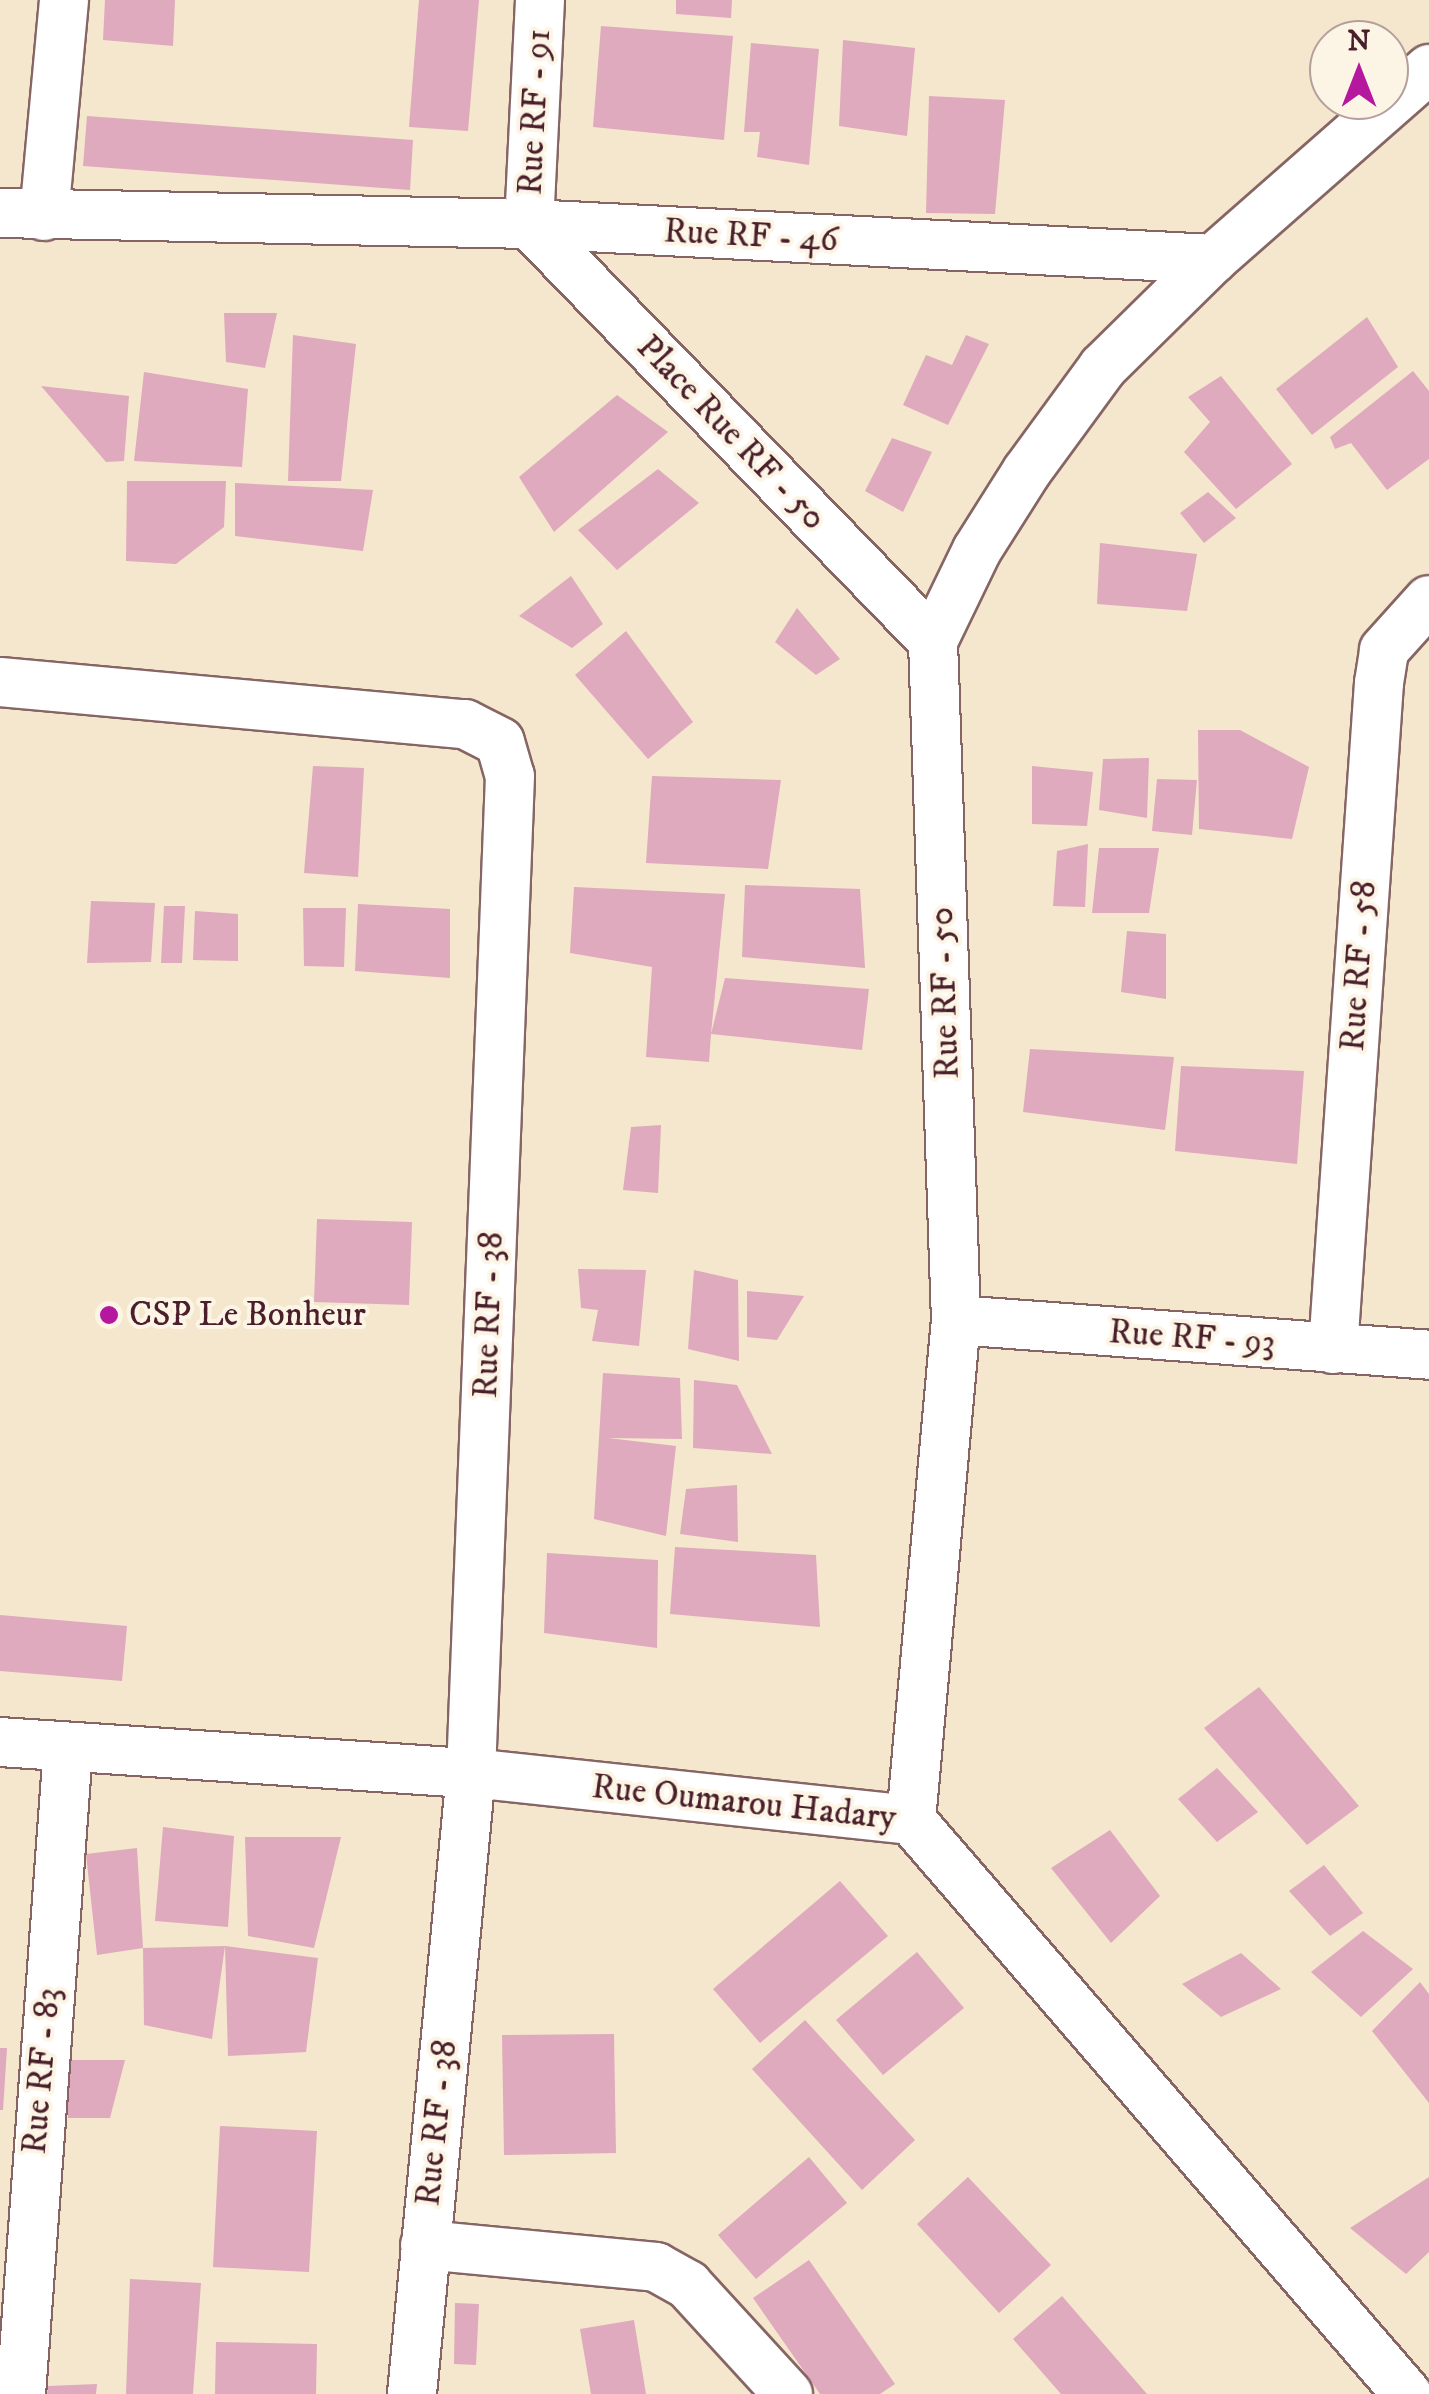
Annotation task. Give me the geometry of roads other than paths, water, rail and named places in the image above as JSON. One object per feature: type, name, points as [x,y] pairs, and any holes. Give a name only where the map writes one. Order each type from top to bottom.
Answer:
[{"type":"street","points":[[22,215],[64,0]]},
{"type":"street","name":"Rue RF - 91","points":[[530,224],[540,0]]},
{"type":"street","points":[[1214,259],[1429,69]]},
{"type":"street","name":"Rue RF - 46","points":[[22,215],[530,224],[1214,259]]},
{"type":"street","name":"Place Rue RF - 50","points":[[530,224],[933,642]]},
{"type":"street","name":"Rue RF - 50","points":[[911,1820],[956,1320],[933,642],[977,550],[1027,471],[1104,368],[1214,259]]},
{"type":"street","name":"Rue RF - 58","points":[[1333,1349],[1379,683],[1384,650],[1429,600]]},
{"type":"street","name":"Rue RF - 38","points":[[0,682],[464,724],[500,742],[510,776],[471,1773],[412,2394]]},
{"type":"street","name":"Rue RF - 93","points":[[956,1320],[1429,1355]]},
{"type":"street","name":"Rue Oumarou Hadary","points":[[0,1742],[471,1773],[911,1820],[1407,2394]]},
{"type":"street","name":"Rue RF - 83","points":[[21,2394],[13,2276],[68,1748]]},
{"type":"street","points":[[425,2245],[656,2267],[688,2285],[788,2394]]},
{"type":"place","name":"CSP Le Bonheur","points":[[109,1315]]}]
